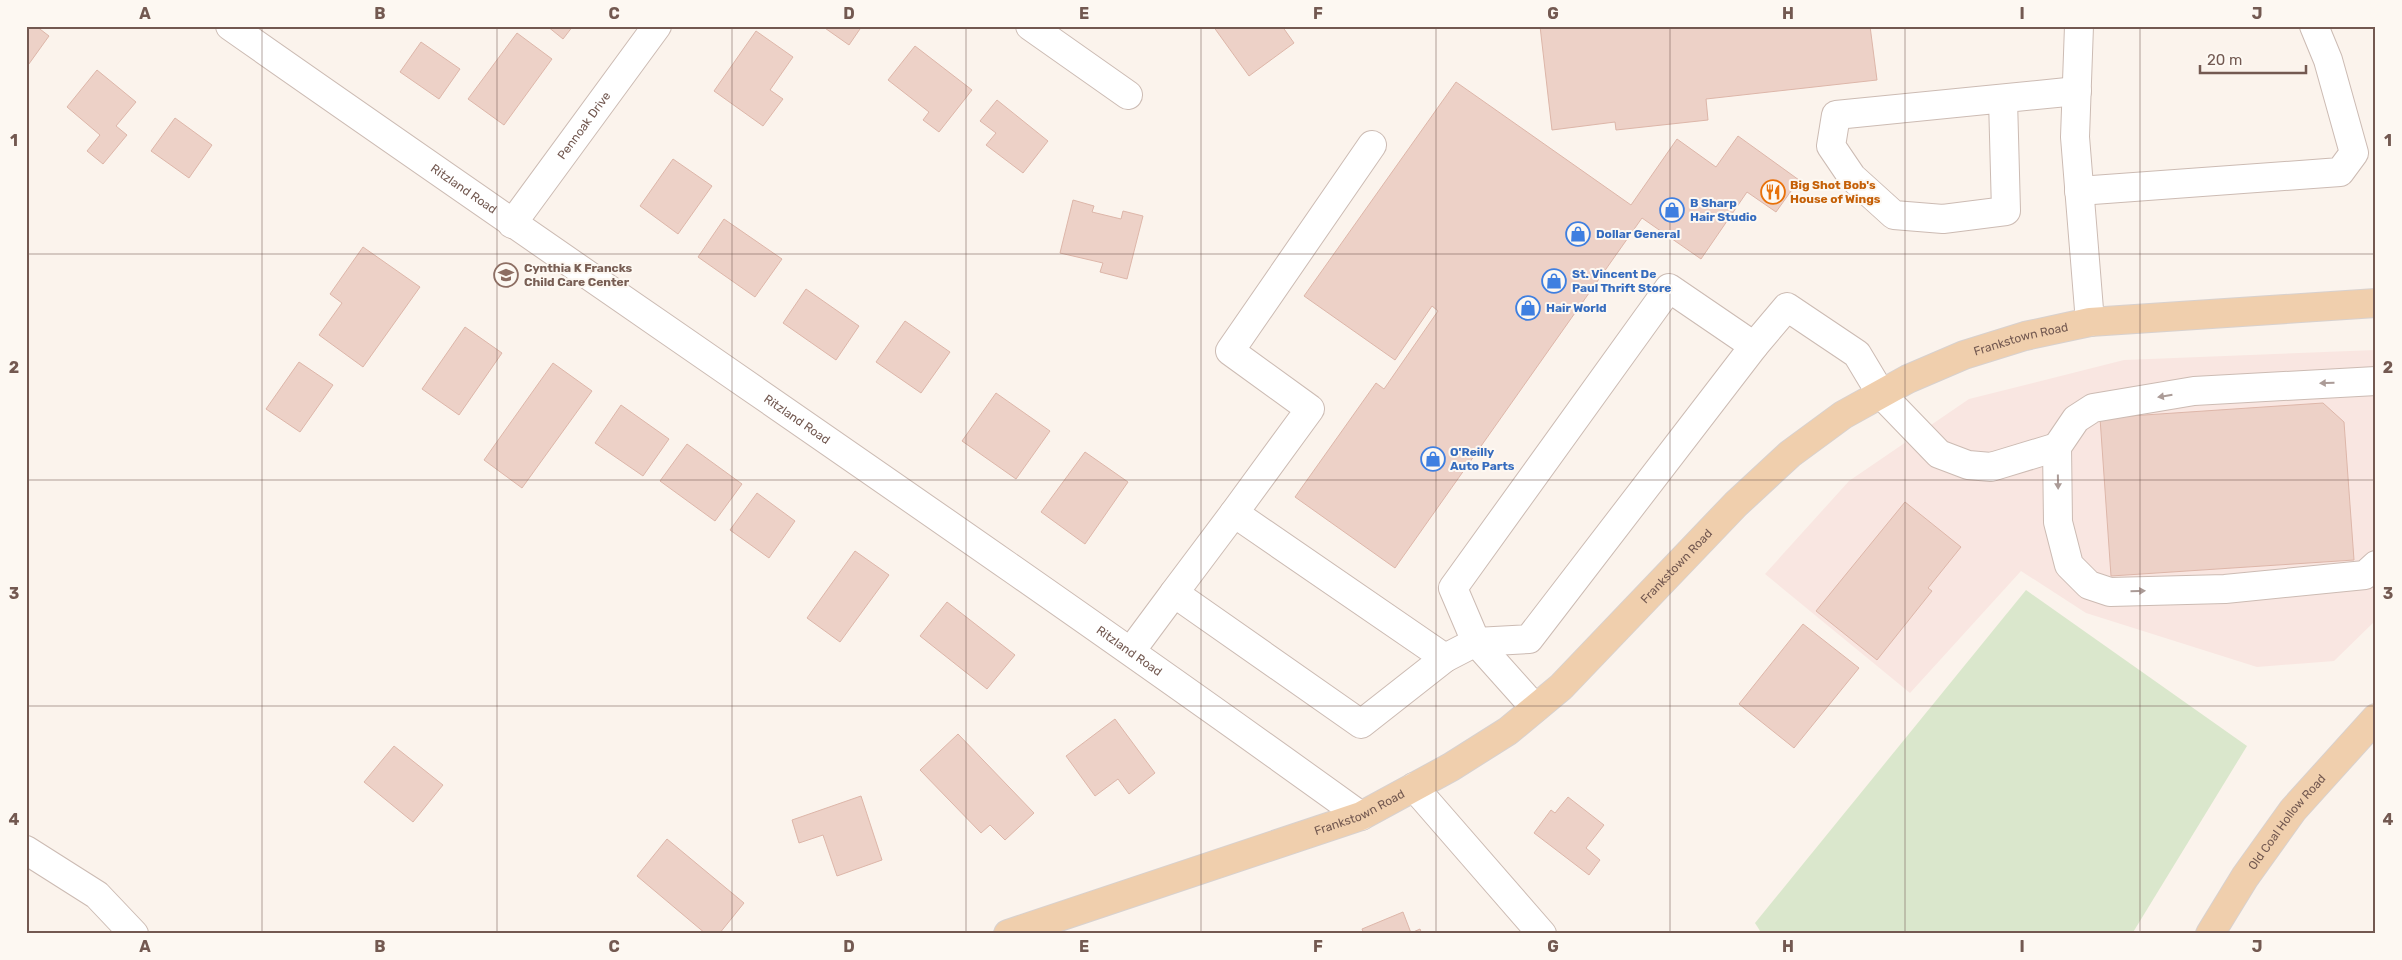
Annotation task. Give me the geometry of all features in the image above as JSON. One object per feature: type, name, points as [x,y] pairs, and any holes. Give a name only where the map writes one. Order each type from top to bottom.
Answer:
[{"type":"main road","name":"Frankstown Road","points":[[1008,934],[1361,816],[1451,767],[1508,731],[1561,687],[1736,504],[1783,460],[1843,415],[1908,379],[1964,355],[2025,336],[2090,322],[2375,305]]},
{"type":"main road","name":"Old Coal Hollow Road","points":[[2210,934],[2245,877],[2293,810],[2376,718]]},
{"type":"street","name":"Ritzland Road","points":[[230,26],[512,224],[1131,651],[1361,816]]},
{"type":"street","name":"Pennoak Drive","points":[[512,224],[658,26]]},
{"type":"street","points":[[1030,26],[1128,95]]},
{"type":"street","points":[[2079,26],[2075,137],[2090,322]]},
{"type":"street","points":[[2079,191],[2340,172],[2354,154],[2328,60],[2314,26]]},
{"type":"street","points":[[2003,99],[2006,211],[1943,219],[1894,215],[1852,177],[1831,146],[1836,115],[2077,91]]},
{"type":"street","points":[[1131,651],[1310,409],[1230,351],[1372,145]]},
{"type":"street","points":[[1535,708],[1476,642],[1453,588],[1669,288],[1754,346]]},
{"type":"street","points":[[1174,593],[1361,724],[1445,658],[1476,642],[1529,639],[1754,346],[1787,307],[1857,354],[1880,394],[1939,454],[1968,465],[1991,467],[2057,447]]},
{"type":"street","points":[[2376,381],[2194,391],[2093,408],[2076,419],[2057,447],[2058,522],[2069,565],[2089,585],[2110,592],[2225,589],[2365,575],[2376,565]]},
{"type":"street","points":[[1234,513],[1445,658]]},
{"type":"street","points":[[1414,787],[1542,934]]},
{"type":"street","points":[[26,850],[97,895],[134,934]]},
{"type":"shaded area","points":[[2376,350],[2376,620],[2334,661],[2257,667],[2086,613],[2021,571],[1910,693],[1765,574],[1849,481],[1969,399],[2124,360]]},
{"type":"green space","points":[[2026,590],[2247,746],[2132,934],[1762,934],[1755,923]]},
{"type":"building","points":[[26,26],[36,26],[49,36],[26,68]]},
{"type":"building","points":[[547,26],[573,26],[563,39]]},
{"type":"building","points":[[822,26],[862,26],[849,45]]},
{"type":"building","points":[[1213,26],[1282,26],[1294,43],[1249,76]]},
{"type":"building","points":[[1540,26],[1870,26],[1877,80],[1706,99],[1708,120],[1616,130],[1615,122],[1552,130]]},
{"type":"building","points":[[756,31],[793,57],[770,90],[783,99],[763,126],[714,91]]},
{"type":"building","points":[[517,33],[552,59],[504,125],[468,99]]},
{"type":"building","points":[[421,42],[460,69],[439,99],[400,72]]},
{"type":"building","points":[[915,46],[972,90],[939,132],[923,120],[929,112],[888,80]]},
{"type":"building","points":[[97,70],[136,102],[116,126],[127,135],[103,164],[87,151],[100,135],[67,107]]},
{"type":"building","points":[[1456,82],[1631,205],[1677,139],[1716,167],[1738,136],[1799,180],[1776,212],[1747,192],[1701,259],[1642,218],[1395,568],[1295,497],[1376,383],[1384,389],[1438,311],[1432,306],[1395,360],[1304,296]]},
{"type":"building","points":[[997,100],[1048,141],[1023,173],[986,145],[996,133],[980,121]]},
{"type":"building","points":[[175,118],[212,145],[189,178],[151,151]]},
{"type":"building","points":[[673,159],[712,186],[678,234],[640,206]]},
{"type":"building","points":[[1073,200],[1094,206],[1092,212],[1121,219],[1123,211],[1143,216],[1127,279],[1100,272],[1103,263],[1060,253]]},
{"type":"building","points":[[724,219],[782,259],[755,297],[698,257]]},
{"type":"building","points":[[363,247],[420,287],[363,367],[319,335],[342,303],[330,294]]},
{"type":"building","points":[[806,289],[859,326],[836,360],[783,323]]},
{"type":"building","points":[[905,321],[950,352],[921,393],[876,362]]},
{"type":"building","points":[[465,327],[502,353],[459,415],[422,389]]},
{"type":"building","points":[[299,362],[333,385],[300,432],[266,409]]},
{"type":"building","points":[[553,363],[592,391],[522,488],[484,460]]},
{"type":"building","points":[[996,393],[1050,431],[1016,479],[962,441]]},
{"type":"building","points":[[2323,403],[2344,422],[2354,560],[2111,576],[2100,418]]},
{"type":"building","points":[[621,405],[669,439],[643,476],[595,443]]},
{"type":"building","points":[[687,444],[742,484],[715,521],[660,481]]},
{"type":"building","points":[[1085,452],[1128,482],[1085,544],[1041,512]]},
{"type":"building","points":[[757,493],[795,521],[769,558],[730,530]]},
{"type":"building","points":[[1905,502],[1961,547],[1928,588],[1932,591],[1877,660],[1816,611]]},
{"type":"building","points":[[855,551],[889,575],[840,642],[807,618]]},
{"type":"building","points":[[947,602],[1015,655],[987,689],[920,636]]},
{"type":"building","points":[[1803,624],[1859,668],[1794,748],[1739,704]]},
{"type":"building","points":[[1115,719],[1155,773],[1129,794],[1118,779],[1095,796],[1066,756]]},
{"type":"building","points":[[958,734],[1034,813],[1005,840],[990,825],[981,833],[920,770]]},
{"type":"building","points":[[394,746],[443,785],[413,822],[364,782]]},
{"type":"building","points":[[861,796],[882,860],[837,876],[823,835],[799,843],[792,820]]},
{"type":"building","points":[[1568,797],[1604,825],[1586,848],[1600,860],[1589,875],[1534,833],[1551,810],[1555,813]]},
{"type":"building","points":[[667,839],[744,903],[719,934],[706,934],[637,876]]},
{"type":"building","points":[[1403,912],[1411,933],[1420,929],[1422,934],[1364,934],[1362,929]]},
{"type":"place","name":"Big Shot Bob's House of Wings","points":[[1773,192]]},
{"type":"place","name":"B Sharp Hair Studio","points":[[1672,210]]},
{"type":"place","name":"Dollar General","points":[[1578,234]]},
{"type":"place","name":"Cynthia K Francks Child Care Center","points":[[506,275]]},
{"type":"place","name":"St. Vincent De Paul Thrift Store","points":[[1554,281]]},
{"type":"place","name":"Hair World","points":[[1528,308]]},
{"type":"place","name":"O'Reilly Auto Parts","points":[[1433,459]]}]
